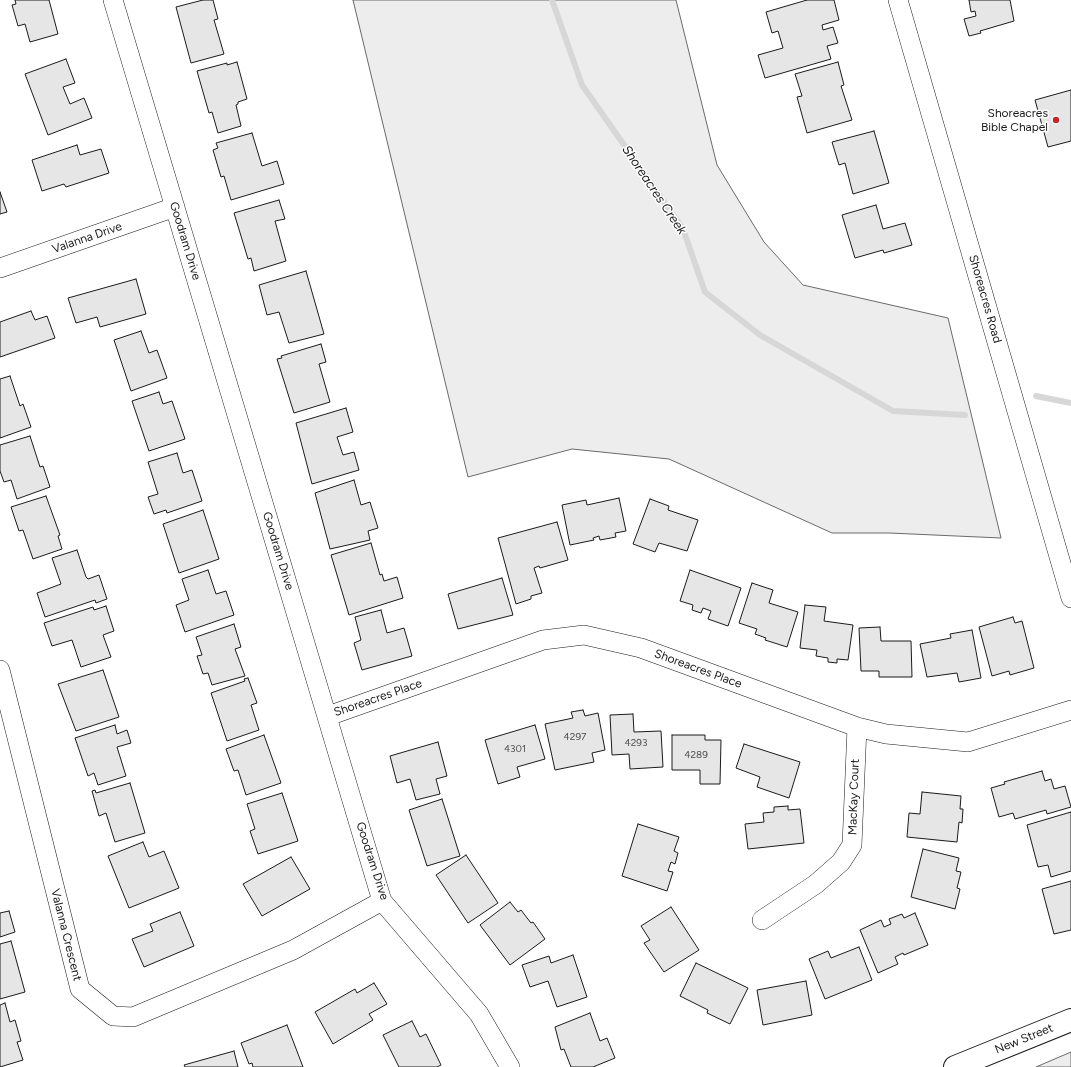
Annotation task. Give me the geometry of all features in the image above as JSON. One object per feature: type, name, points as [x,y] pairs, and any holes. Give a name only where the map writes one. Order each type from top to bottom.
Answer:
[{"type":"main road","name":"New Street","points":[[955,1067],[1071,1020]]},
{"type":"street","name":"Goodram Drive","points":[[113,0],[382,901],[479,1014],[510,1067]]},
{"type":"street","name":"Shoreacres Road","points":[[898,0],[1071,598]]},
{"type":"street","name":"Valanna Drive","points":[[0,268],[175,207]]},
{"type":"street","name":"Shoreacres Place","points":[[328,716],[543,640],[584,635],[641,648],[857,727],[886,734],[968,742],[1071,710]]},
{"type":"street","name":"Valanna Crescent","points":[[0,670],[80,989],[114,1016],[133,1017],[285,953],[382,901]]},
{"type":"street","name":"MacKay Court","points":[[762,920],[816,884],[841,862],[852,845],[857,727]]},
{"type":"shaded area","points":[[353,0],[676,0],[717,165],[764,242],[803,285],[948,318],[1001,538],[889,533],[832,533],[669,459],[572,449],[468,477]]},
{"type":"shaded area","points":[[1071,1052],[1071,1067],[1036,1067]]},
{"type":"building","points":[[15,0],[49,0],[58,34],[30,42],[25,24],[18,26],[12,5],[16,4]]},
{"type":"building","points":[[203,0],[213,0],[218,19],[214,20],[224,54],[191,63],[176,7]]},
{"type":"building","points":[[807,0],[834,0],[839,20],[822,25],[823,30],[833,27],[838,43],[827,46],[831,59],[765,78],[758,55],[783,48],[778,31],[772,33],[766,12]]},
{"type":"building","points":[[969,0],[1010,0],[1014,21],[980,31],[981,33],[969,36],[964,19],[976,16],[975,11],[971,12]]},
{"type":"building","points":[[66,59],[75,83],[63,87],[70,104],[84,98],[92,118],[48,135],[25,74]]},
{"type":"building","points":[[237,62],[247,99],[238,102],[236,105],[241,126],[218,133],[212,112],[209,113],[197,71],[227,63],[227,65]]},
{"type":"building","points":[[838,62],[844,85],[841,86],[852,120],[807,133],[797,97],[802,96],[795,74]]},
{"type":"building","name":"Shoreacres Bible Chapel","points":[[1071,90],[1071,141],[1048,147],[1035,100]]},
{"type":"building","points":[[874,131],[889,183],[853,194],[845,163],[839,165],[832,142]]},
{"type":"building","points":[[252,133],[262,166],[277,161],[284,184],[231,200],[224,176],[221,177],[213,150],[218,148],[216,143]]},
{"type":"building","points":[[77,145],[80,155],[101,149],[109,173],[66,187],[64,184],[42,191],[32,160]]},
{"type":"building","points":[[0,192],[7,212],[0,214]]},
{"type":"building","points":[[279,200],[285,219],[275,221],[286,261],[254,271],[251,258],[248,259],[234,213]]},
{"type":"building","points":[[876,205],[883,229],[905,223],[912,245],[884,253],[883,250],[855,258],[842,215]]},
{"type":"building","points":[[306,271],[324,334],[289,343],[279,312],[267,315],[259,285]]},
{"type":"building","points":[[136,279],[146,314],[100,327],[97,317],[76,323],[68,298]]},
{"type":"building","points":[[31,311],[35,320],[47,316],[55,338],[0,357],[0,322]]},
{"type":"building","points":[[141,331],[149,353],[157,350],[167,378],[131,391],[114,340]]},
{"type":"building","points":[[321,344],[326,362],[319,364],[330,402],[294,413],[277,359],[282,358],[281,356]]},
{"type":"building","points":[[10,376],[20,406],[23,404],[31,427],[0,438],[0,379]]},
{"type":"building","points":[[159,392],[163,404],[172,401],[185,439],[149,451],[132,401]]},
{"type":"building","points":[[346,408],[353,432],[337,437],[343,455],[354,452],[359,470],[312,484],[296,423]]},
{"type":"building","points":[[30,436],[40,467],[43,466],[50,487],[17,499],[11,480],[4,482],[0,471],[0,445]]},
{"type":"building","points":[[177,453],[183,473],[192,470],[202,501],[167,513],[166,510],[154,514],[148,497],[158,494],[148,462]]},
{"type":"building","points":[[354,480],[361,505],[370,502],[378,528],[368,531],[370,540],[330,549],[315,493]]},
{"type":"building","points":[[46,496],[60,535],[58,536],[62,549],[33,559],[23,530],[19,531],[11,507]]},
{"type":"building","points":[[619,498],[626,531],[615,533],[616,537],[600,540],[599,536],[593,538],[594,540],[570,545],[562,505],[586,500],[587,505]]},
{"type":"building","points":[[650,499],[669,506],[668,510],[698,520],[687,551],[659,543],[655,552],[633,544]]},
{"type":"building","points":[[203,510],[219,559],[179,573],[163,524]]},
{"type":"building","points":[[557,522],[568,560],[540,568],[539,566],[534,568],[542,593],[531,596],[531,599],[516,604],[498,538]]},
{"type":"building","points":[[371,543],[380,575],[382,574],[384,581],[397,577],[403,598],[349,615],[331,555]]},
{"type":"building","points":[[77,550],[86,577],[88,579],[99,575],[107,599],[96,603],[95,600],[45,617],[37,593],[61,584],[52,558]]},
{"type":"building","points":[[208,570],[216,594],[226,591],[234,615],[185,632],[176,605],[189,600],[182,579]]},
{"type":"building","points":[[690,570],[741,588],[728,626],[708,619],[711,611],[703,608],[701,613],[692,610],[693,605],[680,601]]},
{"type":"building","points":[[502,578],[513,615],[458,629],[448,594]]},
{"type":"building","points":[[752,583],[773,590],[769,603],[798,612],[787,647],[765,640],[766,638],[755,634],[757,629],[739,623]]},
{"type":"building","points":[[805,605],[826,607],[824,621],[853,625],[848,660],[837,659],[837,663],[828,662],[828,658],[816,656],[817,650],[800,648]]},
{"type":"building","points":[[106,606],[114,631],[103,635],[111,657],[81,667],[72,640],[52,646],[44,623],[93,607],[94,610]]},
{"type":"building","points":[[381,610],[387,633],[404,628],[412,656],[362,670],[354,643],[361,640],[355,617]]},
{"type":"building","points":[[1013,617],[1015,623],[1022,621],[1034,668],[1010,675],[1009,671],[992,676],[979,627]]},
{"type":"building","points":[[234,624],[241,647],[235,649],[245,676],[212,685],[208,673],[203,674],[197,656],[202,655],[196,637]]},
{"type":"building","points":[[880,627],[881,641],[911,641],[912,677],[879,677],[879,671],[861,671],[859,628]]},
{"type":"building","points":[[972,630],[981,678],[959,682],[957,673],[927,677],[920,644],[951,638],[950,634]]},
{"type":"building","points":[[103,670],[119,717],[76,731],[58,684]]},
{"type":"building","points":[[248,678],[257,703],[251,705],[259,730],[227,741],[211,693],[245,681],[244,679]]},
{"type":"building","points":[[583,710],[585,716],[598,713],[605,750],[592,753],[594,762],[555,770],[545,724],[573,718],[571,712]]},
{"type":"building","points":[[633,714],[634,732],[661,731],[663,767],[630,769],[629,754],[612,755],[610,715]]},
{"type":"building","points":[[115,725],[117,734],[127,730],[131,743],[117,747],[126,776],[98,785],[94,773],[88,776],[75,738]]},
{"type":"building","points":[[535,725],[545,759],[517,767],[520,777],[498,784],[485,740]]},
{"type":"building","points":[[264,735],[281,783],[246,795],[238,770],[234,771],[226,749]]},
{"type":"building","points":[[672,735],[705,735],[705,740],[721,740],[720,784],[700,784],[700,770],[672,770]]},
{"type":"building","points":[[438,742],[447,776],[436,779],[440,794],[416,800],[410,779],[397,783],[390,756]]},
{"type":"building","points":[[744,744],[800,762],[789,798],[757,787],[760,777],[736,768]]},
{"type":"building","points":[[1042,771],[1045,781],[1051,779],[1054,789],[1065,786],[1071,807],[1047,814],[1046,810],[1015,819],[1013,813],[999,817],[991,788],[1005,784],[1004,782]]},
{"type":"building","points":[[130,783],[145,833],[115,842],[106,813],[99,816],[92,791],[95,790],[96,793]]},
{"type":"building","points":[[922,792],[961,796],[960,809],[963,809],[962,823],[959,822],[957,842],[907,837],[909,813],[920,814]]},
{"type":"building","points":[[282,793],[298,841],[258,854],[250,831],[255,829],[247,804]]},
{"type":"building","points":[[442,799],[460,856],[427,866],[409,810]]},
{"type":"building","points":[[788,806],[788,810],[800,809],[804,843],[748,849],[745,824],[764,822],[763,813],[774,812],[774,807]]},
{"type":"building","points":[[1071,812],[1071,871],[1051,877],[1048,865],[1038,867],[1027,825]]},
{"type":"building","points":[[638,824],[679,837],[674,851],[678,853],[675,864],[671,862],[668,871],[673,872],[667,891],[622,876]]},
{"type":"building","points":[[143,842],[149,857],[164,851],[179,888],[129,908],[108,856]]},
{"type":"building","points":[[923,849],[959,858],[956,871],[961,872],[957,888],[960,889],[955,909],[911,897]]},
{"type":"building","points":[[466,855],[498,903],[468,923],[436,875]]},
{"type":"building","points":[[291,857],[310,889],[262,916],[243,884]]},
{"type":"building","points":[[1071,881],[1071,930],[1054,934],[1042,889]]},
{"type":"building","points":[[510,902],[518,912],[521,910],[531,923],[533,922],[545,939],[510,965],[480,925]]},
{"type":"building","points":[[671,907],[699,950],[664,972],[644,943],[650,940],[641,926]]},
{"type":"building","points":[[9,911],[15,932],[0,937],[0,913]]},
{"type":"building","points":[[180,912],[194,946],[144,967],[132,939],[153,931],[150,924]]},
{"type":"building","points":[[915,913],[928,945],[895,957],[898,964],[878,973],[860,930],[881,920],[884,927],[891,924],[889,919],[902,914],[904,918]]},
{"type":"building","points":[[11,941],[25,992],[0,999],[0,944]]},
{"type":"building","points":[[859,947],[872,980],[825,999],[809,959],[828,951],[831,958]]},
{"type":"building","points":[[573,955],[587,997],[557,1007],[548,981],[530,987],[522,965],[549,956],[551,963]]},
{"type":"building","points":[[696,963],[748,988],[730,1024],[707,1013],[708,1010],[680,996]]},
{"type":"building","points":[[806,981],[812,1015],[763,1025],[757,990]]},
{"type":"building","points":[[374,983],[387,1004],[369,1014],[373,1020],[333,1044],[315,1012],[355,989],[357,993]]},
{"type":"building","points":[[5,1003],[10,1022],[15,1020],[21,1041],[17,1042],[23,1060],[0,1067],[0,1005]]},
{"type":"building","points":[[590,1013],[600,1041],[607,1038],[615,1058],[593,1067],[571,1067],[564,1049],[561,1050],[555,1027]]},
{"type":"building","points":[[412,1021],[420,1037],[426,1034],[441,1065],[437,1067],[399,1067],[383,1035]]},
{"type":"building","points":[[287,1025],[303,1067],[253,1067],[252,1063],[249,1064],[241,1043]]},
{"type":"building","points":[[234,1051],[238,1067],[185,1067],[184,1065]]},
{"type":"waterway","name":"Shoreacres Creek","points":[[552,0],[582,85],[683,229],[705,292],[760,335],[893,411],[965,415]]},
{"type":"waterway","name":"Shoreacres Creek","points":[[1036,396],[1071,403]]},
{"type":"place","name":"Shoreacres Bible Chapel","points":[[1056,120]]}]
